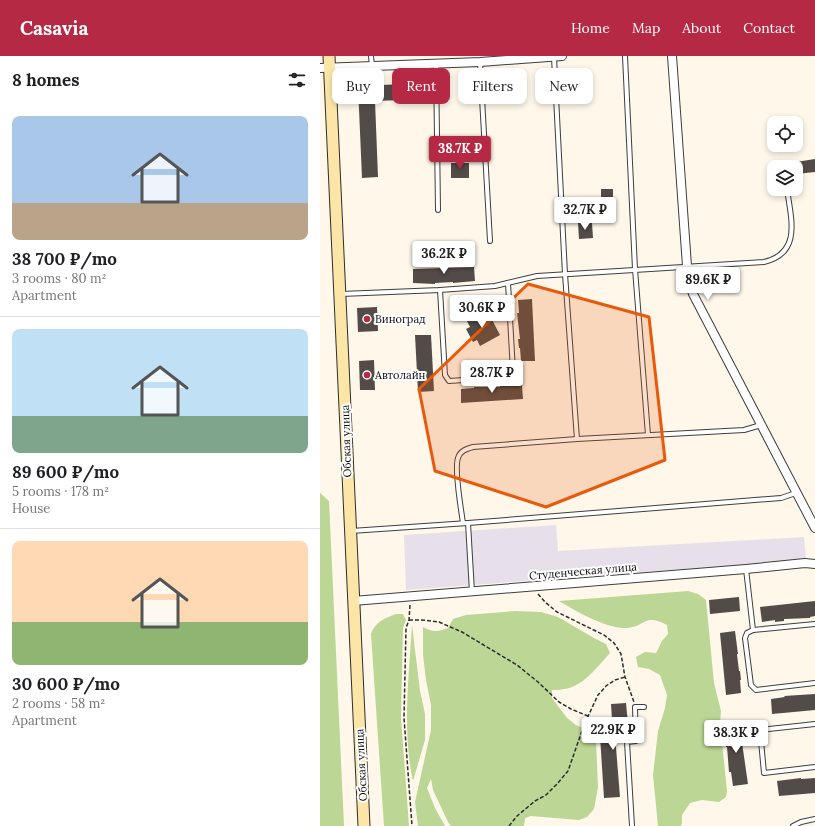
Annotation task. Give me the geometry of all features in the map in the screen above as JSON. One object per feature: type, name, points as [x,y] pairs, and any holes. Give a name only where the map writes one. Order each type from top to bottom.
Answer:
[{"type":"street","name":"Обская улица","points":[[329,56],[325,68],[340,294],[364,826]]},
{"type":"street","points":[[325,68],[480,62],[558,56]]},
{"type":"street","points":[[672,56],[687,266],[693,294],[815,528]]},
{"type":"street","name":"Студенческая улица","points":[[353,601],[805,563],[815,564]]},
{"type":"lane","points":[[371,56],[372,66]]},
{"type":"lane","points":[[558,56],[565,274],[577,439]]},
{"type":"lane","points":[[625,56],[635,269],[648,435]]},
{"type":"lane","points":[[480,62],[490,241]]},
{"type":"lane","points":[[436,64],[438,210]]},
{"type":"lane","points":[[340,294],[495,286],[537,276],[764,262],[774,260],[781,256],[791,241],[792,233],[788,196]]},
{"type":"lane","points":[[440,290],[446,379],[450,381],[508,377],[513,371],[508,283]]},
{"type":"lane","points":[[472,592],[465,523],[457,468],[458,458],[465,449],[472,447],[577,439],[744,430],[761,425]]},
{"type":"lane","points":[[350,531],[781,498],[796,493]]},
{"type":"lane","points":[[746,569],[754,630]]},
{"type":"lane","points":[[815,624],[754,630],[747,633],[746,638],[750,685],[756,690],[815,682]]},
{"type":"lane","points":[[632,826],[627,742],[636,741],[635,707],[644,707]]},
{"type":"lane","points":[[815,724],[760,730],[764,773],[815,767]]},
{"type":"lane","points":[[793,826],[815,819]]},
{"type":"path","points":[[532,587],[545,602],[558,612],[604,635],[614,643],[622,654],[624,677],[635,707]]},
{"type":"path","points":[[410,596],[409,620],[406,628],[404,718],[412,826]]},
{"type":"path","points":[[409,620],[439,622],[462,632],[517,665],[559,702],[570,709],[588,716]]},
{"type":"path","points":[[509,826],[517,816],[535,801],[546,795],[558,784],[568,771],[588,716],[598,695],[606,686],[615,680],[624,677]]},
{"type":"highlighted area","points":[[528,284],[649,317],[665,460],[546,507],[435,471],[419,389]]},
{"type":"shaded area","points":[[556,525],[558,551],[804,537],[806,560],[406,590],[404,535]]},
{"type":"green space","points":[[320,493],[329,501],[344,826],[320,826]]},
{"type":"green space","points":[[688,591],[698,594],[706,600],[714,683],[721,711],[720,723],[727,791],[726,797],[719,802],[702,800],[690,803],[682,815],[681,826],[658,826],[653,775],[658,731],[665,708],[667,695],[660,675],[649,669],[638,667],[636,657],[645,652],[656,653],[662,641],[668,634],[667,625],[659,621],[649,620],[637,626],[624,628],[616,627],[591,618],[559,601]]},
{"type":"green space","points":[[515,611],[541,612],[558,617],[606,644],[610,653],[590,675],[578,684],[560,690],[552,690],[552,698],[567,718],[576,725],[589,731],[596,741],[598,787],[594,809],[587,817],[579,820],[531,816],[525,818],[524,826],[451,826],[433,790],[431,779],[427,788],[435,808],[445,826],[418,826],[415,802],[431,730],[431,705],[423,655],[423,627],[432,631],[441,630],[448,628],[453,619],[466,615]]},
{"type":"green space","points":[[396,614],[403,614],[406,620],[403,628],[401,718],[409,826],[384,826],[371,634],[378,623]]},
{"type":"green space","points":[[412,625],[420,691],[425,714],[425,740],[413,781],[407,723]]},
{"type":"building","points":[[384,85],[392,85],[392,100],[384,101]]},
{"type":"building","points":[[359,104],[375,104],[378,177],[362,178]]},
{"type":"building","points":[[815,159],[815,172],[803,173],[803,161]]},
{"type":"building","points":[[451,163],[469,163],[469,178],[451,178]]},
{"type":"building","points":[[601,189],[613,189],[613,198],[601,199]]},
{"type":"building","points":[[578,223],[592,223],[593,238],[579,239]]},
{"type":"building","points":[[474,267],[475,281],[435,284],[413,283],[413,269]]},
{"type":"building","points":[[532,299],[535,361],[521,361],[518,339],[520,339],[517,313],[519,313],[518,300]]},
{"type":"building","name":"Виноград","points":[[377,307],[378,331],[358,332],[357,308]]},
{"type":"building","points":[[487,310],[500,335],[480,346],[477,340],[473,342],[466,329],[470,327],[467,321]]},
{"type":"building","points":[[415,335],[431,335],[434,391],[418,392]]},
{"type":"building","name":"Автолайн","points":[[374,360],[375,390],[360,390],[359,361]]},
{"type":"building","points":[[500,385],[522,385],[523,399],[461,403],[461,389],[474,387],[500,387]]},
{"type":"building","points":[[739,597],[740,611],[710,614],[709,600]]},
{"type":"building","points":[[815,601],[815,616],[810,618],[762,622],[760,607]]},
{"type":"building","points":[[735,631],[741,680],[741,693],[726,695],[720,633]]},
{"type":"building","points":[[815,694],[815,710],[772,714],[771,699],[785,697],[784,696]]},
{"type":"building","points":[[626,703],[629,734],[615,735],[620,797],[604,798],[600,736],[613,735],[611,704]]},
{"type":"building","points":[[739,722],[748,784],[733,786],[731,772],[729,772],[727,747],[724,737],[726,737],[724,724]]},
{"type":"building","points":[[815,778],[815,793],[779,796],[777,781]]},
{"type":"place","name":"Виноград","points":[[367,319]]},
{"type":"place","name":"Автолайн","points":[[367,375]]}]
